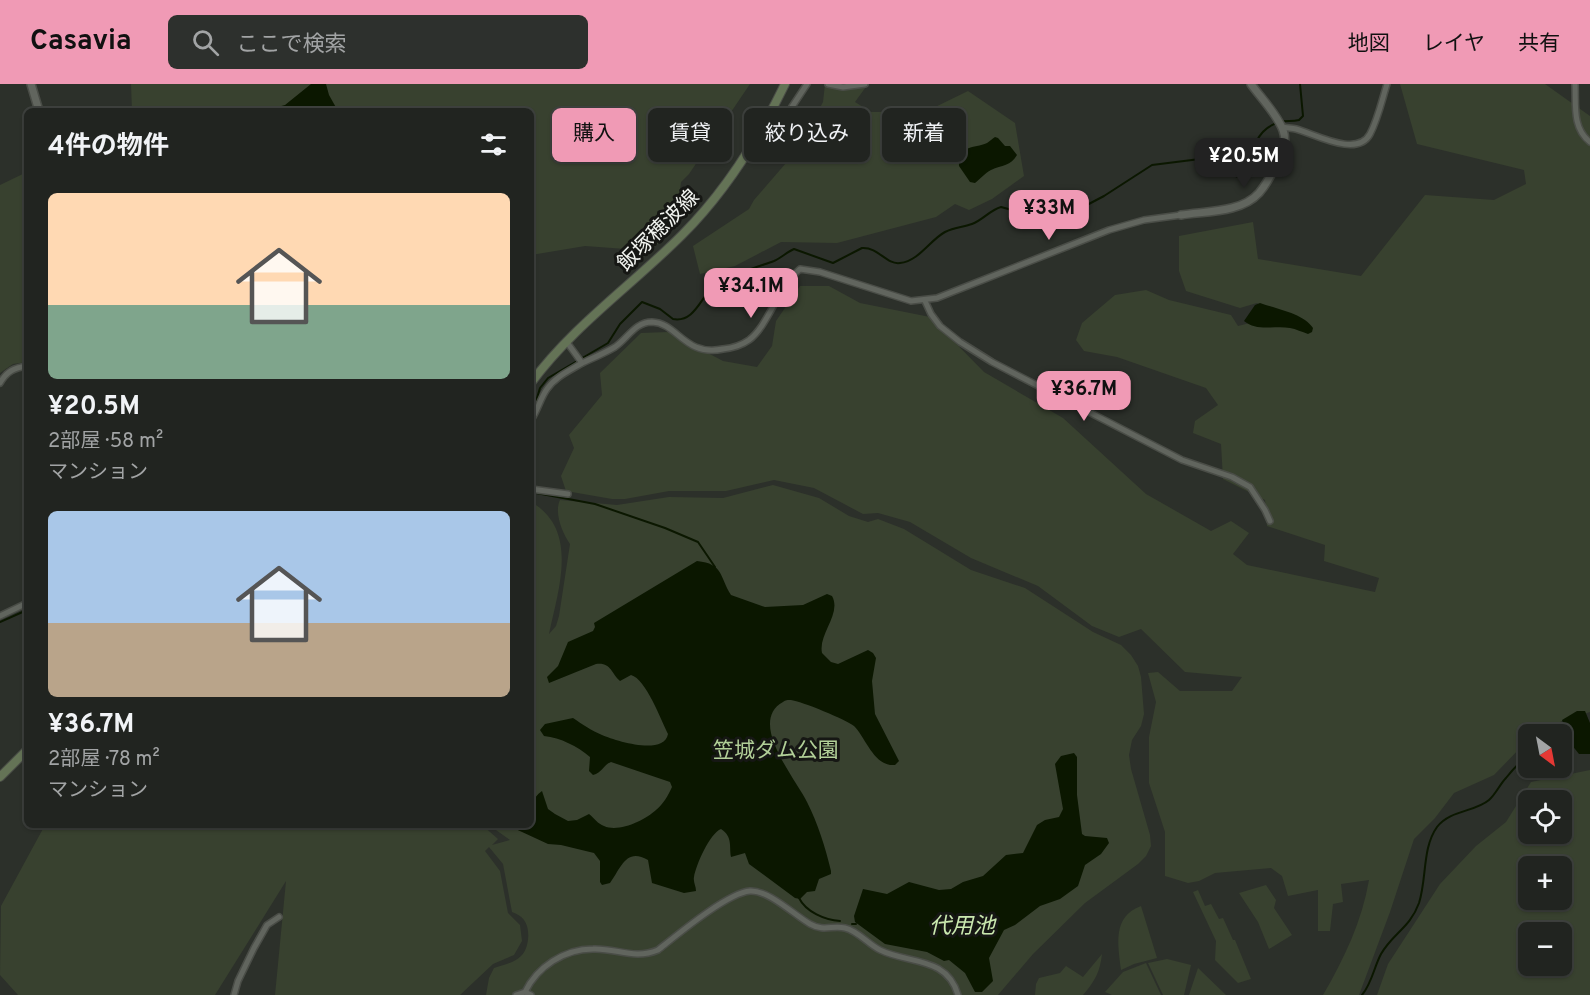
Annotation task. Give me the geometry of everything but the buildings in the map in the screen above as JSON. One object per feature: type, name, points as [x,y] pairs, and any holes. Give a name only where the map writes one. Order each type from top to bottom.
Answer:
[{"type":"main road","name":"飯塚穂波線","points":[[772,108],[784,84]]},
{"type":"main road","name":"飯塚穂波線","points":[[534,379],[566,341],[710,206],[744,158]]},
{"type":"main road","points":[[0,777],[24,753]]},
{"type":"street","points":[[31,84],[38,108]]},
{"type":"street","points":[[791,108],[807,84]]},
{"type":"street","points":[[828,84],[843,87],[865,84]]},
{"type":"street","points":[[534,416],[548,388],[555,380],[616,346],[636,326],[652,322],[670,330],[693,347],[704,351],[735,347],[750,339],[761,326],[790,278],[800,269],[820,272],[911,302],[925,301],[1110,230],[1144,220],[1234,208],[1253,199],[1260,192],[1284,149],[1285,139],[1282,128],[1251,84]]},
{"type":"street","points":[[1282,128],[1297,129],[1317,138],[1353,145],[1362,142],[1370,135],[1387,84]]},
{"type":"street","points":[[1575,84],[1576,120],[1579,131],[1590,142]]},
{"type":"street","points":[[925,301],[940,326],[992,362],[1182,460],[1232,477],[1250,487],[1270,521]]},
{"type":"street","points":[[566,341],[582,363]]},
{"type":"street","points":[[0,383],[5,374],[15,367],[24,366]]},
{"type":"street","points":[[534,489],[568,494]]},
{"type":"street","points":[[0,616],[24,604]]},
{"type":"street","points":[[516,995],[528,994],[530,983],[543,966],[562,956],[592,949],[646,955],[658,950],[730,898],[749,891],[771,899],[809,924],[821,929],[846,928],[880,951],[930,964],[951,979],[958,995]]},
{"type":"street","points":[[234,995],[238,981],[258,940],[267,925],[279,917]]},
{"type":"green space","points":[[131,84],[750,84],[732,111],[732,108],[648,108],[648,162],[697,162],[681,182],[679,198],[664,238],[653,248],[639,250],[585,246],[534,254],[534,108],[132,108]]},
{"type":"green space","points":[[825,84],[868,84],[855,102],[865,108],[820,108],[823,102]]},
{"type":"green space","points":[[1400,84],[1545,84],[1590,116],[1590,712],[1557,724],[1518,724],[1518,750],[1494,775],[1454,793],[1435,818],[1414,839],[1359,995],[1323,995],[1351,939],[1362,910],[1369,880],[1341,884],[1343,902],[1333,904],[1330,931],[1318,931],[1318,890],[1288,896],[1282,876],[1271,868],[1215,873],[1199,881],[1188,883],[1165,876],[1165,832],[1149,783],[1149,737],[1156,702],[1148,673],[1158,672],[1180,691],[1232,691],[1242,677],[1185,672],[1141,629],[1119,637],[1092,626],[1038,586],[971,558],[910,522],[878,513],[863,514],[814,488],[774,480],[726,491],[669,491],[625,499],[566,491],[561,476],[574,448],[569,435],[602,395],[600,373],[641,333],[668,332],[723,361],[757,367],[772,346],[776,321],[800,286],[829,286],[860,303],[930,317],[984,372],[1063,418],[1146,494],[1211,531],[1231,521],[1249,533],[1233,554],[1247,565],[1375,592],[1379,578],[1324,561],[1325,545],[1267,526],[1265,500],[1223,479],[1221,444],[1193,433],[1195,421],[1218,405],[1206,388],[1117,357],[1084,351],[1076,340],[1082,323],[1115,295],[1146,290],[1169,300],[1231,315],[1238,326],[1288,321],[1257,303],[1240,308],[1186,291],[1179,271],[1179,236],[1253,222],[1258,259],[1361,276],[1425,195],[1494,200],[1526,184],[1524,170],[1417,144]]},
{"type":"green space","points":[[968,91],[1015,123],[1024,176],[992,199],[969,210],[955,204],[936,217],[837,243],[781,242],[735,266],[700,274],[693,246],[749,209],[787,162],[870,162],[870,111],[882,112],[882,162],[966,162],[966,108],[933,108]]},
{"type":"green space","points":[[24,173],[24,362],[13,364],[0,373],[0,185]]},
{"type":"green space","name":"笠城ダム公園","points":[[773,485],[819,498],[849,516],[868,522],[878,519],[904,529],[971,570],[1025,588],[1093,632],[1121,645],[1138,666],[1144,714],[1141,726],[1132,740],[1129,755],[1151,846],[1146,856],[1138,864],[1085,903],[1033,954],[998,995],[486,995],[489,978],[494,968],[512,962],[524,953],[528,934],[524,920],[512,912],[503,864],[489,847],[485,851],[500,871],[508,913],[520,925],[522,941],[514,955],[493,964],[460,995],[275,995],[286,881],[215,995],[18,995],[0,975],[1,906],[43,828],[485,828],[498,839],[492,845],[510,840],[493,828],[534,828],[534,504],[546,514],[556,528],[561,544],[560,580],[549,634],[556,626],[559,616],[570,544],[560,522],[558,505],[560,500],[617,505],[669,497],[723,498]]},
{"type":"green space","points":[[1590,770],[1590,995],[1377,995],[1388,964],[1440,884],[1476,846],[1506,822],[1518,803],[1518,844],[1572,844],[1572,790],[1526,790],[1531,782],[1551,778],[1572,778],[1572,774]]},
{"type":"green space","points":[[1266,885],[1276,900],[1274,908],[1292,935],[1269,949],[1258,922],[1239,893]]},
{"type":"green space","points":[[1198,890],[1205,906],[1211,904],[1219,919],[1223,918],[1251,979],[1238,983],[1215,960],[1216,941],[1193,892]]},
{"type":"green space","points":[[1141,906],[1157,958],[1121,970],[1118,941],[1121,924],[1125,917]]},
{"type":"green space","points":[[1102,954],[1096,976],[1083,995],[1035,995],[1039,978],[1060,973],[1066,966],[1083,977]]},
{"type":"green space","points":[[1167,959],[1191,965],[1184,995],[1163,995],[1148,963]]},
{"type":"green space","points":[[1146,963],[1161,995],[1112,995],[1105,992],[1123,972]]},
{"type":"green space","points":[[1198,968],[1226,995],[1189,995]]},
{"type":"water","points":[[311,84],[326,84],[336,108],[274,108],[285,105]]},
{"type":"water","points":[[995,137],[998,138],[1005,146],[1010,146],[1017,155],[1009,163],[989,171],[975,183],[970,182],[959,166],[959,162],[966,162],[968,148],[987,143]]},
{"type":"water","points":[[1260,303],[1303,319],[1313,328],[1312,332],[1308,334],[1284,327],[1260,327],[1244,321],[1255,305]]},
{"type":"water","points":[[697,561],[712,565],[720,572],[731,595],[765,607],[803,605],[827,594],[832,596],[834,610],[823,639],[822,653],[831,662],[838,664],[868,650],[873,653],[876,658],[872,681],[875,714],[899,761],[895,765],[881,761],[871,751],[854,726],[834,715],[791,700],[784,701],[773,711],[770,723],[777,751],[811,810],[831,871],[831,874],[819,879],[815,891],[807,892],[800,899],[795,898],[749,864],[745,853],[731,857],[729,838],[721,829],[712,836],[704,850],[694,879],[696,891],[684,893],[652,883],[648,860],[634,856],[625,861],[610,883],[602,885],[600,861],[594,853],[548,844],[513,828],[534,828],[534,800],[542,791],[548,809],[568,821],[577,820],[589,814],[604,826],[617,828],[639,821],[656,810],[672,787],[670,782],[611,762],[593,775],[589,771],[590,757],[568,743],[544,736],[540,730],[545,724],[573,718],[595,732],[618,740],[649,746],[665,741],[668,734],[657,710],[642,684],[631,675],[620,681],[608,666],[596,664],[549,683],[547,677],[558,666],[568,642],[593,631],[594,623]]},
{"type":"water","points":[[1577,711],[1585,711],[1590,723],[1590,754],[1579,754],[1572,745],[1572,724],[1564,724],[1562,720]]},
{"type":"water","name":"代用池","points":[[1074,753],[1077,757],[1077,795],[1082,834],[1107,838],[1109,843],[1101,854],[1085,865],[1078,886],[1060,899],[1040,906],[1015,925],[1004,930],[989,958],[993,981],[982,992],[975,992],[965,973],[949,960],[944,961],[927,952],[885,944],[855,922],[854,916],[863,889],[887,894],[909,882],[939,890],[951,889],[963,882],[983,876],[1006,855],[1023,853],[1037,825],[1045,820],[1059,817],[1063,809],[1055,764],[1061,756]]},
{"type":"waterway","points":[[534,408],[540,388],[548,378],[608,343],[620,324],[642,302],[660,309],[673,319],[687,317],[714,286],[774,261],[794,249],[833,263],[862,248],[868,248],[895,263],[900,263],[919,254],[945,232],[976,222],[997,208],[1001,207],[1034,216],[1066,212],[1085,206],[1104,196],[1152,165],[1216,157],[1237,177],[1246,176],[1251,171],[1254,148],[1266,129],[1280,122],[1299,120],[1303,116],[1300,84]]},
{"type":"waterway","points":[[534,493],[595,504],[665,528],[698,542],[715,567]]},
{"type":"waterway","points":[[0,622],[24,611]]},
{"type":"waterway","points":[[1362,995],[1381,954],[1415,912],[1419,903],[1429,844],[1437,827],[1449,817],[1489,800],[1518,765]]},
{"type":"waterway","points":[[799,898],[816,914],[840,921]]}]
